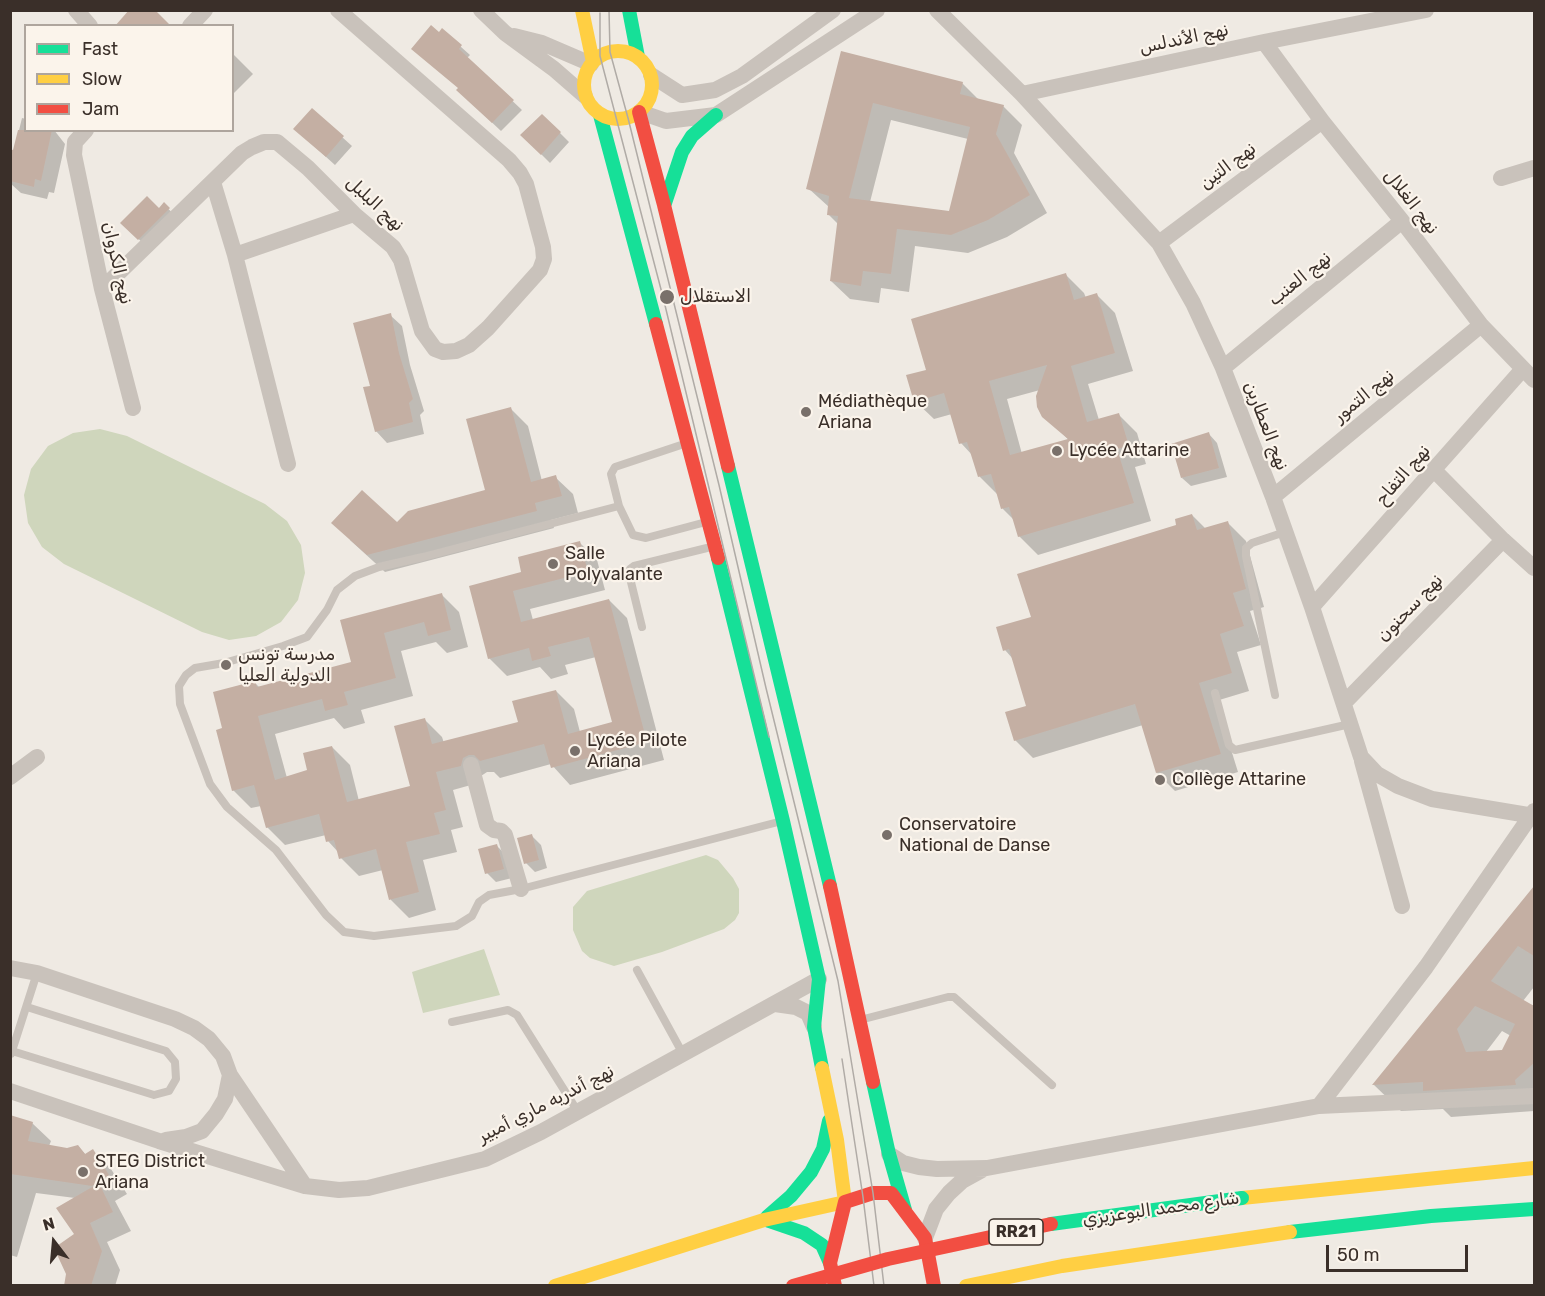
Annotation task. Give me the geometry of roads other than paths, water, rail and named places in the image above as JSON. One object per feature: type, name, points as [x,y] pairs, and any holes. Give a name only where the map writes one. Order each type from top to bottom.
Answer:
[{"type":"main road","points":[[582,10],[592,63]]},
{"type":"main road","points":[[629,10],[638,57]]},
{"type":"main road","points":[[600,115],[618,120],[640,112],[651,95],[651,75],[646,65],[638,57],[619,51],[610,52],[592,63],[584,79],[585,96],[600,115],[710,521],[819,979],[814,1027],[844,1186],[845,1202],[830,1263]]},
{"type":"main road","points":[[640,112],[813,811],[890,1154],[905,1210]]},
{"type":"main road","points":[[664,205],[682,152],[692,135],[716,115]]},
{"type":"main road","points":[[764,1220],[791,1196],[811,1172],[823,1149],[829,1127],[828,1096]]},
{"type":"main road","name":"شارع محمد البوعزيزي","points":[[794,1286],[888,1259],[1059,1222],[1242,1198],[1534,1168]]},
{"type":"main road","points":[[555,1286],[764,1220],[845,1202],[873,1193],[891,1193],[925,1238],[934,1286]]},
{"type":"main road","name":"RR21","points":[[966,1286],[1062,1266],[1243,1238],[1431,1216],[1534,1209]]},
{"type":"main road","points":[[764,1220],[804,1233],[822,1245],[830,1263],[835,1286]]},
{"type":"street","points":[[76,10],[88,24]]},
{"type":"street","points":[[192,24],[205,10]]},
{"type":"street","name":"نهج البلبل","points":[[102,289],[242,153],[264,142],[278,142],[354,214],[393,247],[401,260],[422,330],[435,349],[443,352],[456,351],[469,345],[489,328],[540,270],[544,259],[543,247],[526,184],[520,173],[509,160],[338,10]]},
{"type":"street","points":[[481,10],[505,33],[554,69],[585,96]]},
{"type":"street","points":[[651,75],[682,94],[715,90],[742,76],[833,10]]},
{"type":"street","points":[[640,112],[666,122],[716,115],[877,10]]},
{"type":"street","name":"نهج العطارين","points":[[937,10],[1022,94],[1159,243],[1193,303],[1222,368],[1273,497],[1361,757],[1377,774],[1398,786],[1432,799],[1533,814]]},
{"type":"street","name":"نهج الأندلس","points":[[1022,94],[1426,10]]},
{"type":"street","points":[[505,33],[592,63]]},
{"type":"street","name":"نهج الغلال","points":[[1264,42],[1322,121],[1481,325],[1528,375]]},
{"type":"street","name":"نهج التين","points":[[1159,243],[1322,121]]},
{"type":"street","name":"نهج الكروان","points":[[84,132],[75,142],[74,155],[102,289],[133,408]]},
{"type":"street","points":[[1501,178],[1534,168]]},
{"type":"street","points":[[213,182],[235,255],[288,464]]},
{"type":"street","points":[[235,255],[354,214]]},
{"type":"street","name":"نهج العنب","points":[[1222,368],[1402,221]]},
{"type":"street","name":"نهج التمور","points":[[1273,497],[1481,325]]},
{"type":"street","name":"نهج التفاح","points":[[1312,607],[1434,470],[1528,375]]},
{"type":"street","points":[[1434,470],[1534,568]]},
{"type":"street","name":"نهج سحنون","points":[[1344,703],[1503,540]]},
{"type":"street","points":[[1361,757],[1402,906]]},
{"type":"street","points":[[10,777],[37,758]]},
{"type":"street","points":[[471,765],[488,825],[505,835],[520,889]]},
{"type":"street","points":[[1319,1106],[1426,967],[1533,814]]},
{"type":"street","points":[[10,968],[37,973],[175,1018],[195,1028],[209,1039],[223,1056],[230,1076],[304,1186]]},
{"type":"street","name":"نهج أندريه ماري أمبير","points":[[10,1091],[304,1186],[339,1190],[368,1188],[485,1159],[578,1112],[819,979]]},
{"type":"street","points":[[775,1004],[796,1007],[808,1013],[814,1027]]},
{"type":"street","points":[[159,1141],[186,1137],[201,1131],[225,1099],[230,1076]]},
{"type":"street","points":[[890,1154],[903,1162],[919,1167],[987,1168],[1319,1106],[1534,1096]]},
{"type":"street","points":[[925,1238],[936,1209],[949,1193],[962,1181],[987,1168]]},
{"type":"lane","points":[[688,443],[615,467],[611,474],[619,506],[633,535],[646,538],[710,521]]},
{"type":"lane","points":[[619,506],[379,567],[355,576],[337,590],[327,610],[307,637],[224,663],[195,669],[186,675],[179,686],[180,705],[210,784],[227,807],[276,850],[326,915],[344,932],[374,936],[456,926],[472,916],[479,902],[489,895],[520,889],[767,823],[783,821]]},
{"type":"lane","points":[[1275,695],[1246,548],[1252,543],[1285,532]]},
{"type":"lane","points":[[642,627],[630,578],[630,569],[634,566],[716,546]]},
{"type":"lane","points":[[1215,693],[1229,745],[1235,750],[1350,724]]},
{"type":"lane","points":[[637,970],[683,1054]]},
{"type":"lane","points":[[27,1007],[166,1051],[175,1062],[176,1079],[169,1091],[154,1095],[11,1053],[37,973]]},
{"type":"lane","points":[[860,1020],[954,997],[1052,1085]]},
{"type":"lane","points":[[452,1022],[508,1010],[517,1015],[578,1112]]},
{"type":"tram line","points":[[609,10],[610,52],[719,485],[838,981],[873,1193],[884,1286]]},
{"type":"tram line","points":[[600,13],[600,56],[663,297],[769,737]]},
{"type":"tram line","points":[[842,1059],[874,1286]]},
{"type":"place","name":"الاستقلال","points":[[667,297]]},
{"type":"place","name":"Médiathèque Ariana","points":[[806,412]]},
{"type":"place","name":"Lycée Attarine","points":[[1057,451]]},
{"type":"place","name":"Salle Polyvalante","points":[[553,564]]},
{"type":"place","name":"مدرسة تونس الدولية العليا","points":[[226,665]]},
{"type":"place","name":"Lycée Pilote Ariana","points":[[575,751]]},
{"type":"place","name":"Collège Attarine","points":[[1160,780]]},
{"type":"place","name":"Conservatoire National de Danse","points":[[887,835]]},
{"type":"place","name":"STEG District Ariana","points":[[83,1172]]}]
